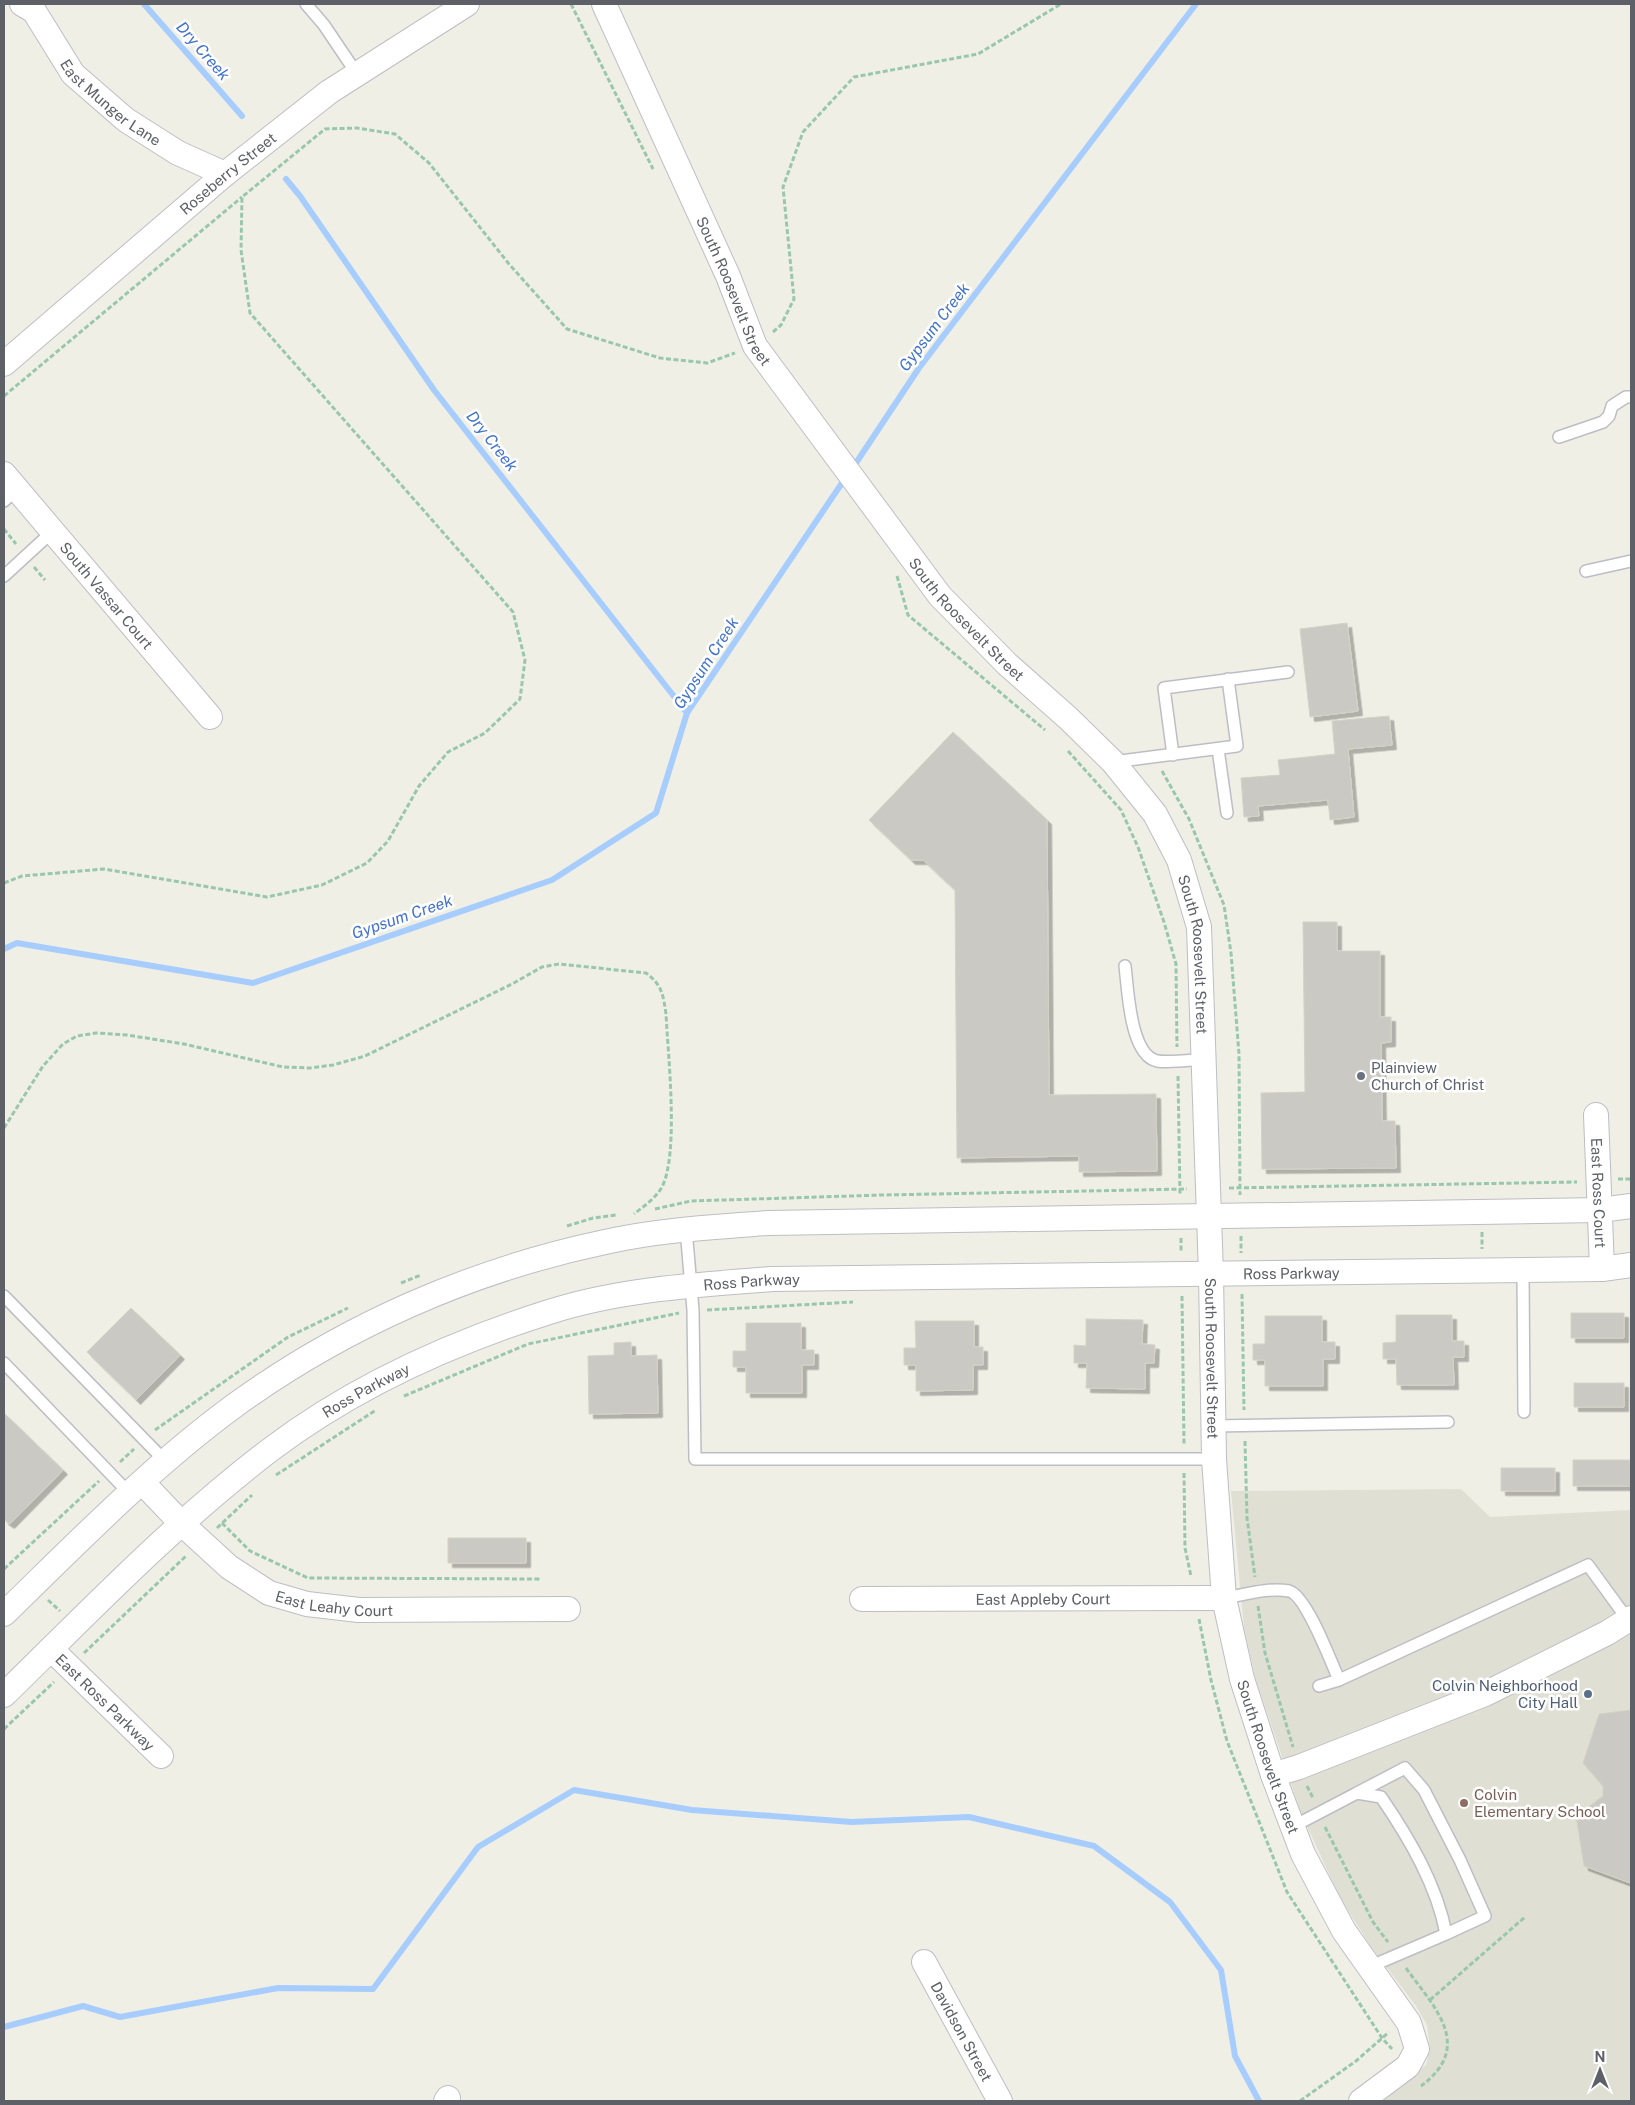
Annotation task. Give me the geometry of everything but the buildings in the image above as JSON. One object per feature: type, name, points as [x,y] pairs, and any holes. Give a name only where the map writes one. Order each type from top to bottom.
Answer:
[{"type":"street","name":"East Munger Lane","points":[[22,4],[34,10],[73,74],[126,120],[178,153],[225,174]]},
{"type":"street","name":"Roseberry Street","points":[[4,364],[225,174],[329,92],[466,4]]},
{"type":"street","name":"South Roosevelt Street","points":[[604,4],[728,276],[755,346],[940,596],[1007,664],[1068,718],[1113,762],[1155,814],[1179,860],[1199,927],[1212,1285],[1214,1459],[1224,1598],[1242,1679],[1273,1774],[1303,1854],[1339,1922],[1409,2023],[1418,2049],[1408,2066],[1361,2101]]},
{"type":"street","name":"South Vassar Court","points":[[8,488],[53,531],[210,717]]},
{"type":"street","name":"East Ross Court","points":[[1596,1116],[1602,1269]]},
{"type":"street","points":[[4,1614],[136,1488],[166,1462],[234,1406],[281,1374],[321,1349],[422,1299],[540,1258],[636,1236],[686,1229],[768,1223],[1600,1210],[1631,1206]]},
{"type":"street","name":"Ross Parkway","points":[[4,1695],[182,1524],[271,1450],[312,1422],[367,1389],[477,1338],[550,1312],[623,1294],[690,1285],[772,1279],[1182,1286],[1242,1285],[1482,1271],[1602,1269],[1631,1266]]},
{"type":"street","name":"East Leahy Court","points":[[136,1488],[182,1524],[229,1567],[269,1592],[307,1604],[359,1610],[568,1609]]},
{"type":"street","name":"East Appleby Court","points":[[862,1599],[1224,1598]]},
{"type":"street","points":[[1273,1774],[1299,1767],[1485,1694],[1607,1633],[1630,1619]]},
{"type":"street","name":"East Ross Parkway","points":[[52,1649],[161,1756]]},
{"type":"street","name":"Davidson Street","points":[[924,1962],[1000,2101]]},
{"type":"lane","points":[[306,4],[324,25],[357,74]]},
{"type":"lane","points":[[1559,437],[1603,422],[1609,416],[1612,406],[1626,397],[1631,397]]},
{"type":"lane","points":[[4,576],[53,531]]},
{"type":"lane","points":[[1586,570],[1631,561]]},
{"type":"lane","points":[[1173,755],[1164,688],[1288,672]]},
{"type":"lane","points":[[1113,762],[1237,746],[1228,680]]},
{"type":"lane","points":[[1218,749],[1227,813]]},
{"type":"lane","points":[[1125,966],[1136,1040],[1145,1054],[1157,1061],[1204,1059]]},
{"type":"lane","points":[[686,1229],[693,1310],[695,1459],[1214,1459]]},
{"type":"lane","points":[[1522,1270],[1524,1412]]},
{"type":"lane","points":[[4,1296],[166,1462]]},
{"type":"lane","points":[[4,1363],[136,1488]]},
{"type":"lane","points":[[1214,1426],[1448,1422]]},
{"type":"lane","points":[[1319,1686],[1339,1680],[1588,1565],[1630,1619]]},
{"type":"lane","points":[[1224,1598],[1270,1590],[1291,1592],[1300,1599],[1339,1680]]},
{"type":"lane","points":[[1292,1827],[1405,1768],[1424,1790],[1460,1860],[1484,1916],[1369,1967]]},
{"type":"lane","points":[[1357,1793],[1381,1797],[1404,1831],[1441,1909],[1446,1934]]},
{"type":"path","points":[[4,396],[325,129],[357,128],[395,134],[429,163],[509,264],[567,330],[660,358],[707,363],[755,346],[781,325],[794,299],[783,187],[803,132],[854,77],[978,54],[1061,4]]},
{"type":"path","points":[[4,883],[22,876],[104,869],[267,897],[322,885],[368,863],[388,841],[418,786],[448,752],[485,733],[520,699],[525,660],[513,612],[250,313],[241,250],[242,197]]},
{"type":"path","points":[[895,568],[908,615],[1052,735]]},
{"type":"path","points":[[1065,748],[1121,810],[1138,848],[1164,922],[1176,964],[1182,1286],[1172,1297]]},
{"type":"path","points":[[1161,768],[1189,819],[1224,906],[1231,953],[1238,1054],[1247,1518],[1265,1653],[1299,1767],[1331,1842],[1373,1922],[1438,2010],[1389,2032],[1356,2061],[1300,2101]]},
{"type":"path","points":[[4,1128],[43,1066],[63,1044],[77,1036],[96,1033],[127,1035],[184,1044],[283,1067],[310,1068],[333,1065],[365,1056],[512,984],[542,967],[559,964],[646,973],[657,981],[663,994],[671,1139],[668,1163],[662,1186],[654,1198],[634,1214],[636,1236]]},
{"type":"path","points":[[1482,1212],[1482,1271]]},
{"type":"path","points":[[1182,1286],[1212,1285]]},
{"type":"path","points":[[1242,1285],[1252,1297]]},
{"type":"path","points":[[397,1399],[528,1344],[693,1310],[856,1302]]},
{"type":"path","points":[[273,1477],[380,1408]]},
{"type":"path","points":[[4,1730],[258,1489]]},
{"type":"path","points":[[222,1523],[250,1550],[308,1578],[541,1579]]},
{"type":"path","points":[[33,1585],[75,1627]]},
{"type":"path","points":[[1430,2000],[1525,1917]]},
{"type":"shaded area","name":"Colvin Elementary School","points":[[1461,1489],[1490,1517],[1631,1510],[1631,2101],[1379,2101],[1426,2065],[1430,2048],[1427,2025],[1416,2006],[1372,1948],[1340,1898],[1301,1813],[1255,1677],[1244,1627],[1231,1491]]},
{"type":"waterway","name":"Dry Creek","points":[[144,4],[242,116]]},
{"type":"waterway","name":"Gypsum Creek","points":[[852,469],[919,368],[1196,4]]},
{"type":"waterway","name":"Dry Creek","points":[[286,179],[300,196],[434,390],[687,713]]},
{"type":"waterway","name":"Gypsum Creek","points":[[4,949],[17,943],[253,983],[552,880],[656,813],[687,713],[846,477]]},
{"type":"waterway","points":[[4,2027],[83,2006],[120,2017],[278,1988],[373,1989],[478,1847],[574,1790],[692,1810],[852,1822],[969,1817],[1094,1846],[1170,1902],[1221,1970],[1235,2056],[1259,2101]]},
{"type":"place","name":"Plainview Church of Christ","points":[[1361,1076]]},
{"type":"place","name":"Colvin Neighborhood City Hall","points":[[1588,1694]]},
{"type":"place","name":"Colvin Elementary School","points":[[1464,1803]]}]
